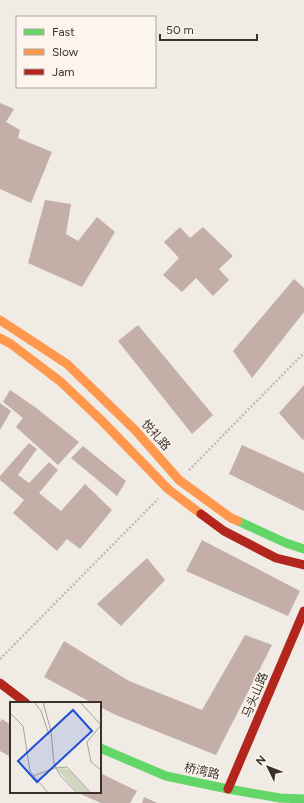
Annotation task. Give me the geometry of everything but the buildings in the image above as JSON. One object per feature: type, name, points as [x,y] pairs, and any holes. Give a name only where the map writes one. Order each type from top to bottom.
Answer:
[{"type":"main road","name":"悦礼路","points":[[0,320],[67,364],[136,430],[179,480],[231,518],[286,543],[304,549]]},
{"type":"main road","points":[[0,338],[11,344],[61,382],[102,421],[168,489],[224,531],[276,558],[304,565]]},
{"type":"main road","points":[[46,339],[76,374]]},
{"type":"main road","points":[[25,366],[102,421]]},
{"type":"main road","name":"马头山路","points":[[228,789],[304,611]]},
{"type":"main road","points":[[0,683],[25,702]]},
{"type":"main road","name":"桥湾路","points":[[101,748],[166,776],[280,798],[304,799]]},
{"type":"path","points":[[179,480],[304,353]]},
{"type":"path","points":[[0,659],[168,489]]},
{"type":"traffic: fast","points":[[238,521],[286,543],[304,549]]},
{"type":"traffic: fast","points":[[101,748],[166,776],[280,798],[304,799]]},
{"type":"traffic: slow","points":[[0,320],[67,364],[135,430],[179,480],[231,518],[238,521]]},
{"type":"traffic: slow","points":[[0,338],[11,344],[61,382],[102,421],[168,489],[201,514]]},
{"type":"traffic: jam","points":[[201,514],[224,531],[276,558],[304,565]]},
{"type":"traffic: jam","points":[[228,789],[304,611]]},
{"type":"traffic: jam","points":[[0,683],[25,702]]}]
